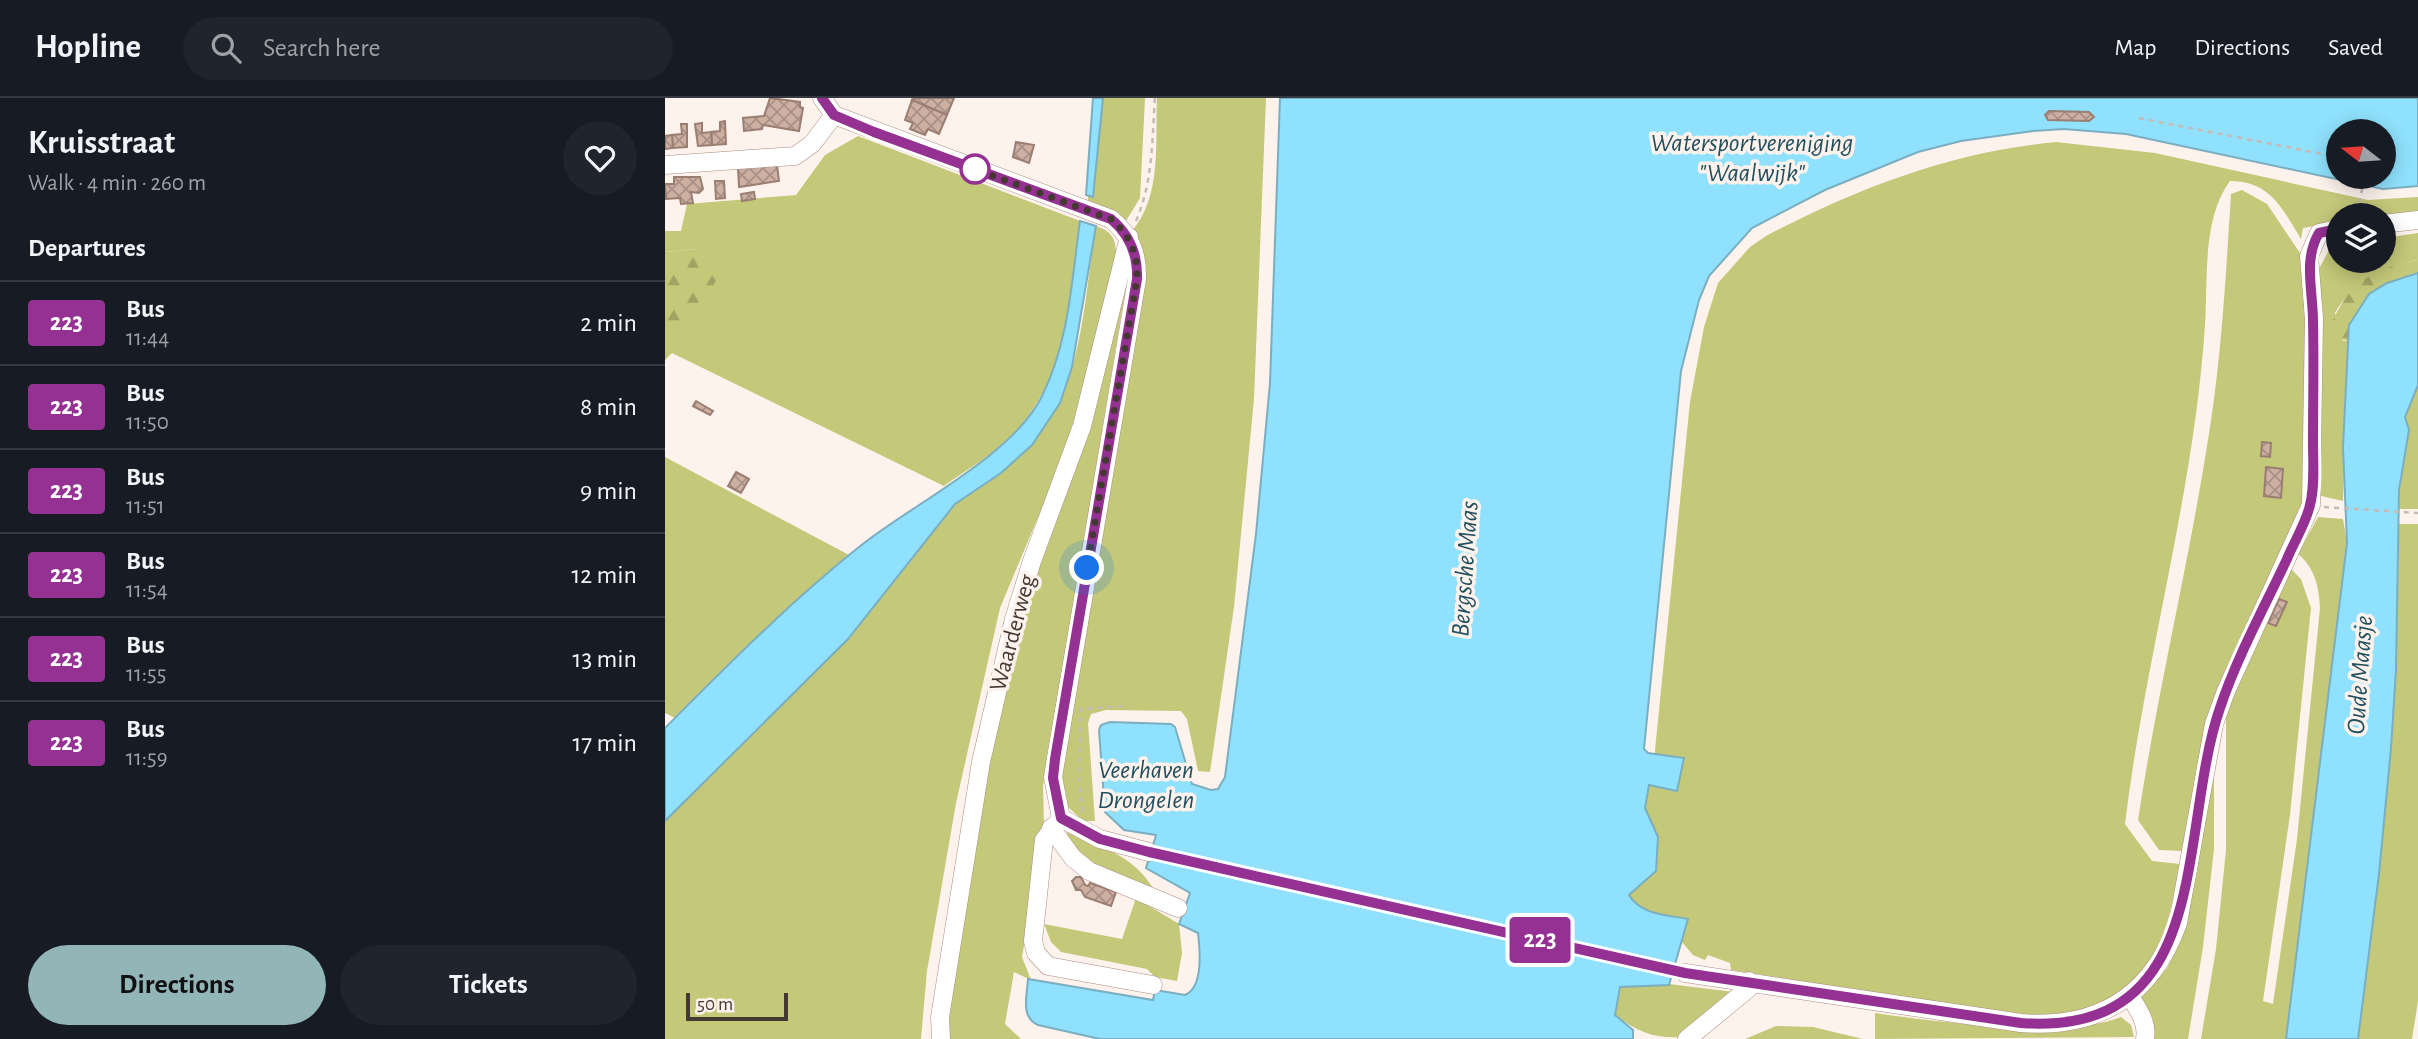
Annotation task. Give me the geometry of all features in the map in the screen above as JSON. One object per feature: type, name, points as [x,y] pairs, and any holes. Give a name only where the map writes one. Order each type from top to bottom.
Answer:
[{"type":"street","points":[[822,98],[834,115],[1111,219],[1129,237],[1138,260],[1137,279],[1055,759],[1053,778],[1056,823],[1073,858],[1089,871],[1178,908]]},
{"type":"street","points":[[665,165],[795,156],[813,144],[834,115]]},
{"type":"street","points":[[2396,223],[2418,220]]},
{"type":"street","points":[[1685,973],[2038,1025],[2093,1017],[2130,996],[2147,980],[2170,945],[2183,899],[2214,724],[2226,691],[2311,505],[2313,318],[2309,256],[2319,233],[2326,232]]},
{"type":"street","name":"Waarderweg","points":[[941,1039],[940,1017],[970,829],[1014,619],[1032,561],[1082,426],[1129,237]]},
{"type":"street","points":[[1056,823],[1149,852]]},
{"type":"street","points":[[1056,823],[1044,840],[1033,941],[1036,953],[1048,966],[1153,985]]},
{"type":"street","points":[[1687,1039],[1749,988],[1749,981]]},
{"type":"street","points":[[2130,996],[2141,1015],[2146,1031],[2145,1039]]},
{"type":"path","points":[[1129,237],[1146,199],[1155,98]]},
{"type":"path","points":[[2139,118],[2326,155]]},
{"type":"path","points":[[2359,203],[2362,189]]},
{"type":"path","points":[[2331,507],[2418,513]]},
{"type":"path","points":[[1086,833],[1079,779],[1081,709],[1126,706]]},
{"type":"path","points":[[1114,801],[1114,813]]},
{"type":"path","points":[[1102,807],[1114,807]]},
{"type":"green space","points":[[1103,98],[1145,98],[1140,198],[1126,221],[1088,206],[1088,195],[1093,196]]},
{"type":"green space","points":[[1157,98],[1266,98],[1254,399],[1234,607],[1210,772],[1198,771],[1187,719],[1181,711],[1106,710],[1091,714],[1088,723],[1095,821],[1083,821],[1066,805],[1060,787],[1133,330],[1132,231],[1142,217],[1153,185]]},
{"type":"green space","points":[[858,136],[1080,221],[1063,336],[1044,390],[1029,415],[1003,444],[944,486],[672,353],[665,360],[665,331],[668,332],[697,249],[665,252],[665,231],[681,231],[687,204],[796,195],[825,155]]},
{"type":"green space","points":[[2056,142],[2155,153],[2368,200],[2418,197],[2418,214],[2396,214],[2396,203],[2326,203],[2326,224],[2303,228],[2301,239],[2281,207],[2265,191],[2244,182],[2230,181],[2221,196],[2208,250],[2205,325],[2191,451],[2144,699],[2125,824],[2152,861],[2180,864],[2166,931],[2150,961],[2117,1000],[2055,1021],[1731,970],[1730,963],[1708,955],[1705,960],[1693,955],[1681,941],[1688,919],[1647,910],[1634,902],[1629,895],[1655,871],[1658,837],[1645,808],[1649,784],[1677,790],[1683,759],[1655,754],[1655,750],[1690,402],[1704,327],[1718,283],[1750,247],[1766,236],[1835,202],[1943,163]]},
{"type":"green space","points":[[2242,190],[2267,204],[2302,256],[2307,320],[2303,498],[2297,518],[2219,684],[2203,736],[2183,851],[2159,850],[2138,820],[2210,427],[2221,340],[2231,194]]},
{"type":"green space","points":[[1096,226],[1112,236],[1116,254],[1070,441],[1000,608],[956,803],[927,971],[921,1039],[665,1039],[665,821],[848,639],[955,504],[974,491],[1049,418],[1069,377],[1076,352]]},
{"type":"green space","points":[[2418,233],[2418,260],[2396,266],[2396,236]]},
{"type":"green space","points":[[697,249],[727,263],[709,292],[668,333],[665,331],[665,252]]},
{"type":"green space","points":[[2326,256],[2326,273],[2380,273],[2360,285],[2335,313],[2343,341],[2348,341],[2343,501],[2321,496],[2322,323],[2318,271]]},
{"type":"green space","points":[[2418,260],[2418,273],[2411,274],[2370,301],[2355,318],[2348,341],[2327,336],[2341,305],[2360,283],[2376,273],[2396,273],[2396,265]]},
{"type":"green space","points":[[1127,280],[1043,786],[1044,827],[1022,957],[1031,980],[1014,972],[1005,1024],[1021,1039],[946,1039],[945,1018],[978,806],[1015,641]]},
{"type":"green space","points":[[2418,385],[2418,509],[2399,509],[2401,469],[2409,430],[2405,417]]},
{"type":"green space","points":[[665,457],[849,555],[675,718],[665,713]]},
{"type":"green space","points":[[2318,517],[2343,519],[2347,543],[2286,1039],[2201,1039],[2216,949],[2226,850],[2226,709],[2291,569],[2301,579],[2311,608],[2290,815],[2263,1001],[2273,1004],[2297,839],[2320,608],[2315,578],[2298,554]]},
{"type":"green space","points":[[2399,524],[2418,524],[2418,1001],[2412,1039],[2358,1039],[2387,782],[2396,653]]},
{"type":"green space","points":[[2214,756],[2214,849],[2203,947],[2188,1039],[2154,1039],[2153,1019],[2138,1001],[2168,967],[2182,930]]},
{"type":"green space","points":[[1067,831],[1108,849],[1131,863],[1150,883],[1158,897],[1089,865],[1078,856],[1070,844]]},
{"type":"green space","points":[[1136,898],[1179,924],[1182,953],[1177,981],[1155,977],[1147,969],[1061,952],[1051,942],[1044,924],[1122,939]]},
{"type":"green space","points":[[1669,984],[1734,992],[1684,1037],[1664,1037],[1647,1033],[1615,1015],[1620,987]]},
{"type":"green space","points":[[1875,1013],[1932,1021],[2036,1028],[2098,1024],[2121,1017],[2131,1025],[2134,1037],[1875,1039]]},
{"type":"green space","points":[[1776,1026],[1813,1027],[1863,1039],[1745,1039]]},
{"type":"water","points":[[1093,98],[1103,98],[1093,197],[1086,195]]},
{"type":"water","points":[[1280,98],[2418,98],[2418,186],[2396,188],[2396,119],[2326,119],[2326,177],[2126,134],[2064,129],[2033,131],[1961,141],[1918,152],[1825,190],[1752,228],[1709,276],[1699,300],[1681,371],[1644,749],[1648,753],[1684,758],[1677,791],[1649,785],[1645,808],[1658,837],[1656,871],[1629,895],[1640,907],[1647,910],[1688,919],[1669,985],[1620,987],[1615,1015],[1633,1030],[1633,1039],[1100,1039],[1038,1025],[1029,1017],[1026,1005],[1028,979],[1153,1000],[1155,990],[1185,995],[1195,984],[1199,967],[1198,933],[1179,924],[1190,893],[1146,868],[1156,835],[1124,830],[1105,812],[1099,730],[1101,725],[1110,722],[1171,724],[1175,727],[1192,784],[1211,790],[1218,789],[1225,777],[1256,534],[1270,383]]},
{"type":"water","points":[[1080,221],[1096,226],[1072,367],[1060,403],[1032,445],[1001,473],[955,504],[848,639],[665,821],[665,728],[759,635],[833,568],[985,459],[1028,418],[1051,375],[1064,332]]},
{"type":"water","name":"Oude Maasje","points":[[2418,273],[2418,385],[2405,417],[2409,430],[2399,490],[2396,670],[2391,748],[2379,874],[2358,1039],[2286,1039],[2347,543],[2343,447],[2349,325],[2369,294],[2387,283]]},
{"type":"building","points":[[770,98],[800,102],[800,107],[803,108],[799,131],[763,125],[762,129],[744,131],[743,118],[764,116]]},
{"type":"building","points":[[954,98],[947,115],[912,100]]},
{"type":"building","points":[[912,100],[947,115],[939,134],[928,129],[925,135],[910,129],[913,123],[905,120]]},
{"type":"building","points":[[2049,111],[2089,112],[2094,117],[2089,121],[2048,120],[2045,115]]},
{"type":"building","points":[[725,121],[726,144],[712,145],[711,132],[720,131],[720,122]]},
{"type":"building","points":[[702,123],[702,133],[711,132],[712,145],[698,146],[695,124]]},
{"type":"building","points":[[681,124],[687,124],[687,147],[673,148],[672,135],[682,134]]},
{"type":"building","points":[[672,135],[673,148],[665,149],[665,136]]},
{"type":"building","points":[[1016,142],[1034,145],[1029,163],[1013,157]]},
{"type":"building","points":[[777,165],[779,181],[739,187],[738,168]]},
{"type":"building","points":[[674,177],[700,177],[703,189],[699,193],[691,192],[693,203],[681,204],[680,198],[666,199],[665,184],[674,184]]},
{"type":"building","points":[[715,181],[724,181],[725,198],[716,199]]},
{"type":"building","points":[[754,192],[755,199],[742,201],[741,194]]},
{"type":"building","points":[[696,401],[713,411],[710,415],[693,406]]},
{"type":"building","points":[[2262,442],[2271,443],[2270,457],[2261,456]]},
{"type":"building","points":[[2266,467],[2283,469],[2281,498],[2264,496]]},
{"type":"building","points":[[736,472],[749,479],[741,493],[728,486]]},
{"type":"building","points":[[2279,599],[2287,602],[2276,626],[2268,623]]},
{"type":"building","points":[[1081,877],[1085,885],[1090,883],[1116,892],[1111,906],[1085,897],[1081,890],[1076,890],[1072,881]]},
{"type":"ferry route","points":[[1157,854],[1678,971]]},
{"type":"bus line","name":"223","points":[[822,98],[834,115],[874,132],[1111,219],[1129,237],[1138,260],[1137,279],[1055,759],[1053,778],[1061,818],[1075,828],[1100,839],[1149,852],[1685,973],[2021,1023],[2052,1025],[2093,1017],[2130,996],[2147,980],[2170,945],[2183,899],[2206,759],[2220,705],[2311,505],[2313,318],[2309,256],[2319,233],[2326,231]]},
{"type":"route","points":[[975,169],[966,166],[1111,219],[1129,237],[1138,260],[1137,279],[1087,568]]},
{"type":"water label","name":"Watersportvereniging \"Waalwijk\"","points":[[1752,158]]},
{"type":"water label","name":"Bergsche Maas","points":[[1465,569]]},
{"type":"water label","name":"Veerhaven Drongelen","points":[[1146,785]]}]
